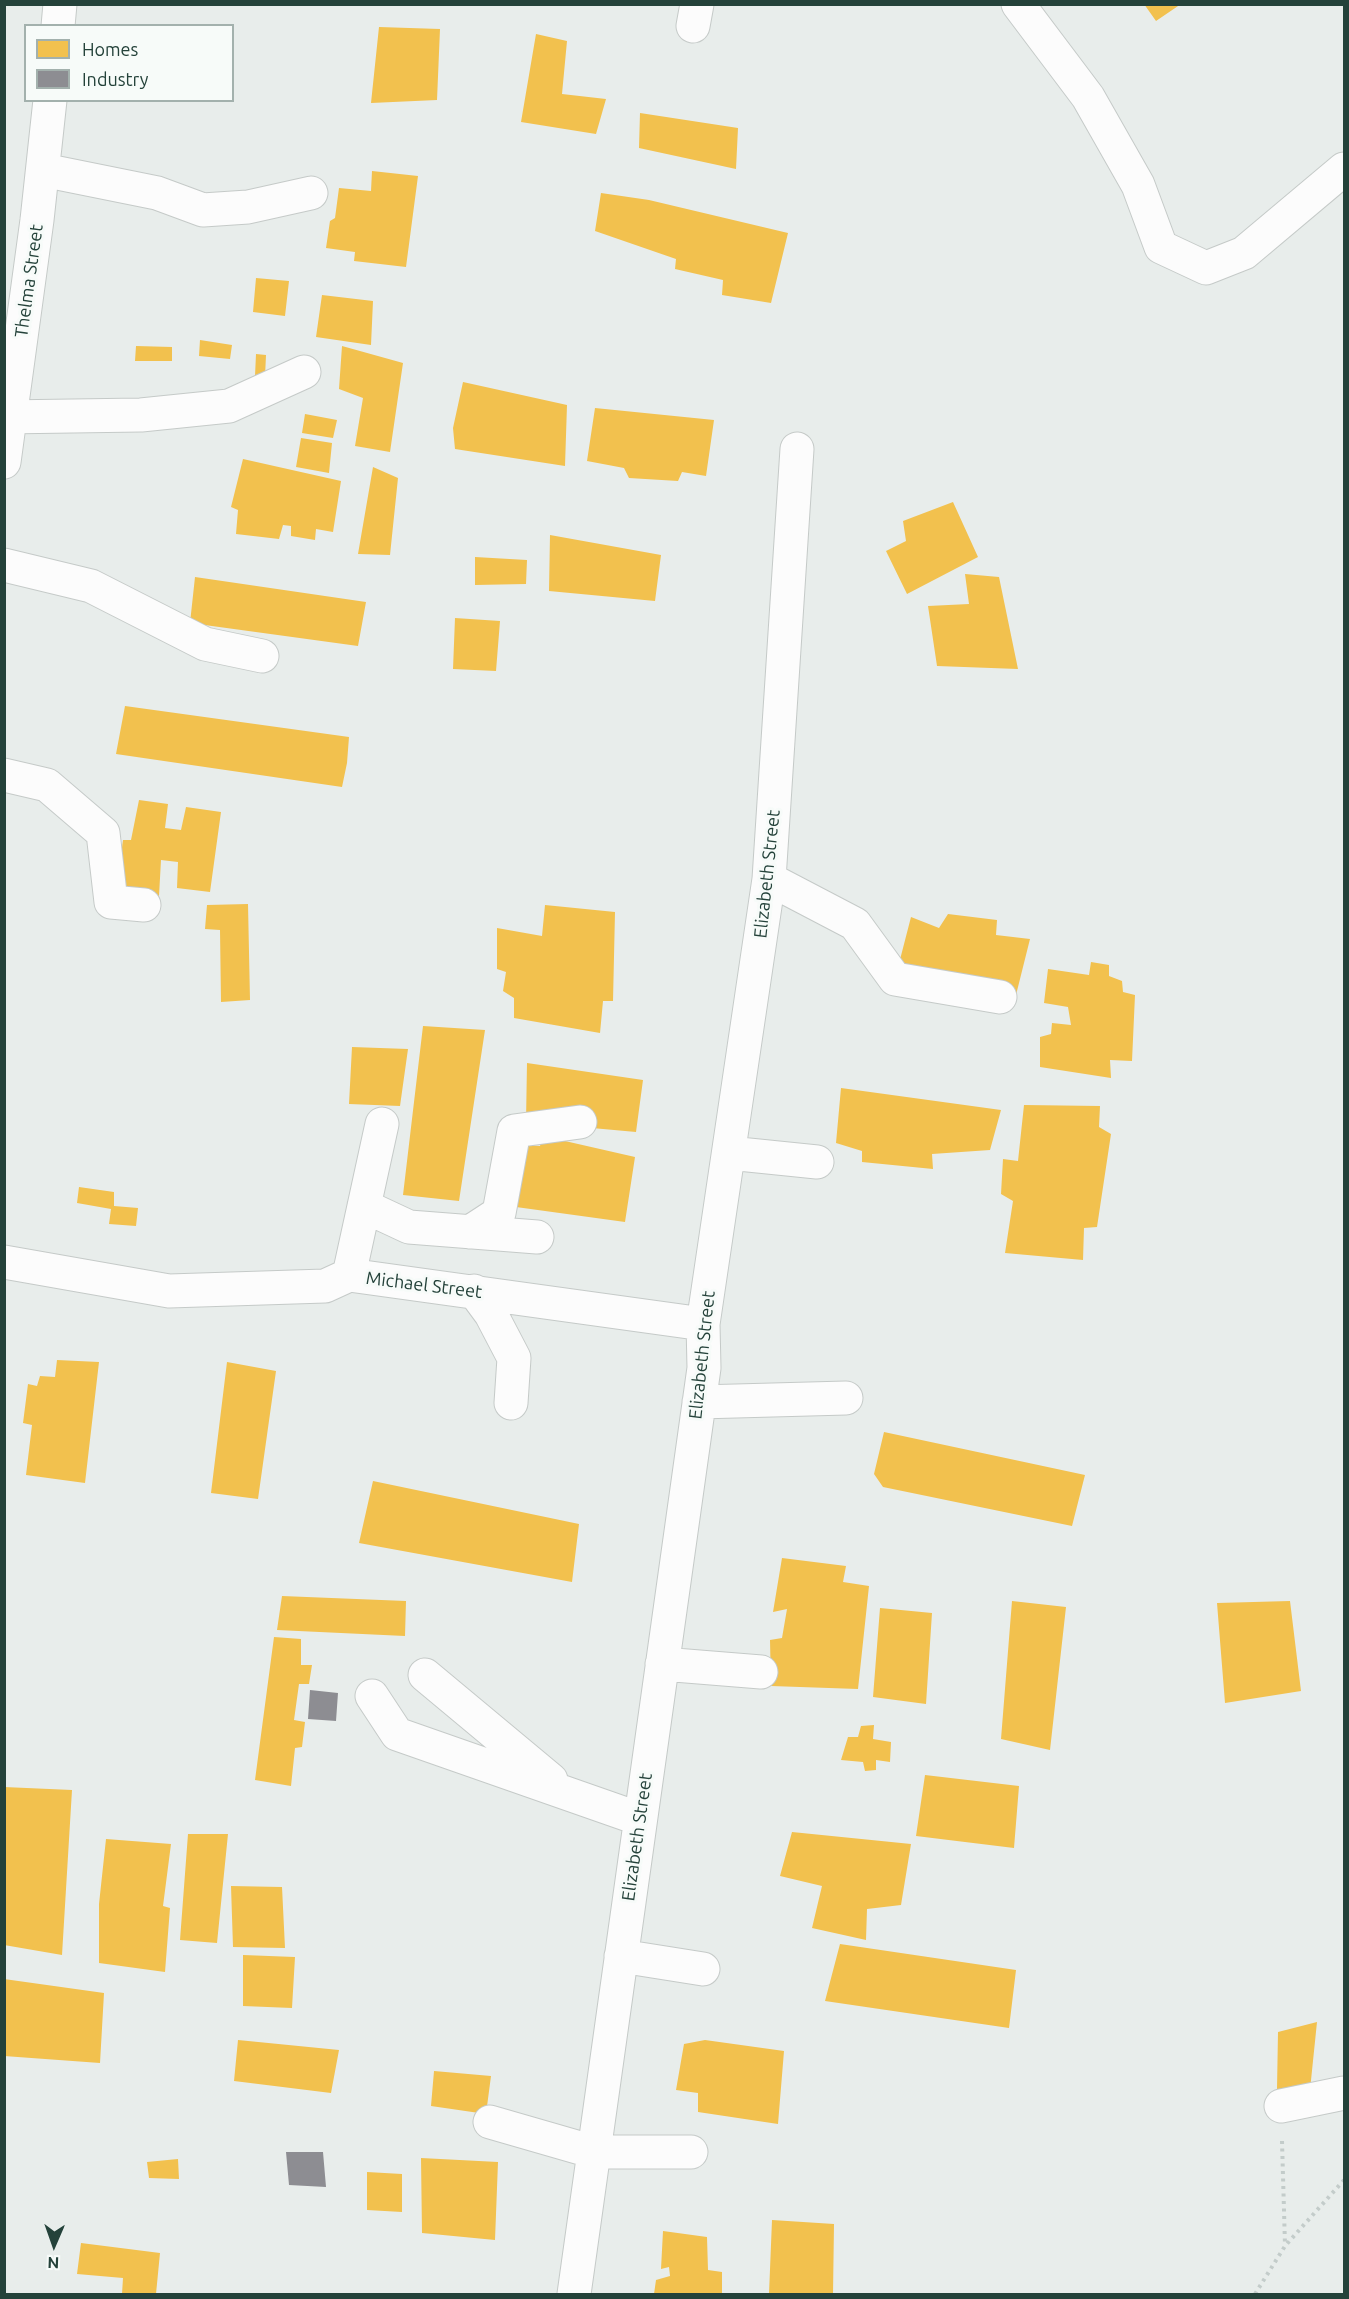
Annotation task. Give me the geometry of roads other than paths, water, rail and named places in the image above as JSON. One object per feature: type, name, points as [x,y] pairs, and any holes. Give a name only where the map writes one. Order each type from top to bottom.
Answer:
[{"type":"street","points":[[58,24],[60,4]]},
{"type":"street","points":[[1018,4],[1088,97],[1138,185],[1161,247],[1206,268],[1244,253],[1344,169]]},
{"type":"street","name":"Thelma Street","points":[[4,462],[8,417],[43,170],[50,102]]},
{"type":"street","points":[[43,170],[157,193],[203,210],[248,207],[311,193]]},
{"type":"street","points":[[8,417],[141,415],[229,406],[304,372]]},
{"type":"street","name":"Elizabeth Street","points":[[574,2295],[704,1368],[703,1324],[769,879],[797,449]]},
{"type":"street","points":[[4,566],[91,586],[205,644],[262,656]]},
{"type":"street","points":[[4,775],[47,785],[103,833],[111,902],[144,905]]},
{"type":"street","points":[[769,879],[855,924],[895,979],[1000,997]]},
{"type":"street","points":[[470,1232],[499,1213],[514,1131],[580,1122]]},
{"type":"street","points":[[348,1275],[382,1124]]},
{"type":"street","points":[[729,1152],[817,1162]]},
{"type":"street","points":[[364,1206],[409,1227],[537,1237]]},
{"type":"street","name":"Michael Street","points":[[4,1262],[169,1291],[325,1286],[348,1275],[703,1324]]},
{"type":"street","points":[[474,1291],[491,1314],[514,1358],[511,1403]]},
{"type":"street","points":[[699,1402],[846,1398]]},
{"type":"street","points":[[662,1664],[761,1672]]},
{"type":"street","points":[[425,1676],[566,1793]]},
{"type":"street","points":[[372,1696],[397,1734],[640,1819]]},
{"type":"street","points":[[621,1956],[703,1969]]},
{"type":"street","points":[[1281,2106],[1344,2093]]},
{"type":"street","points":[[490,2122],[594,2152],[691,2152]]}]
